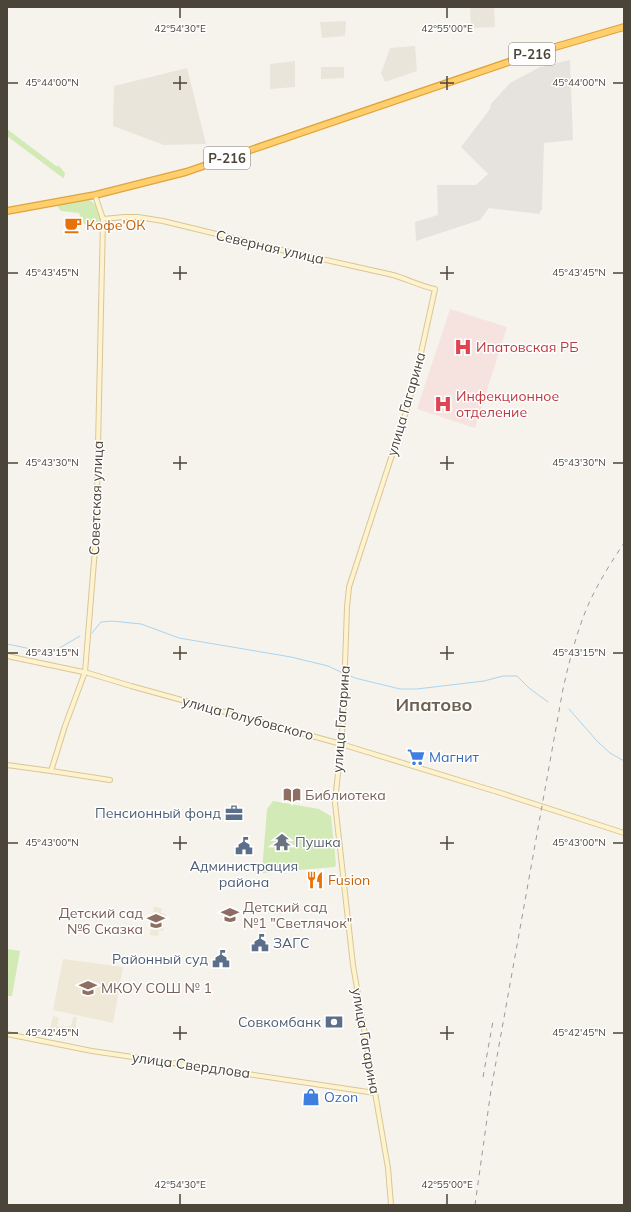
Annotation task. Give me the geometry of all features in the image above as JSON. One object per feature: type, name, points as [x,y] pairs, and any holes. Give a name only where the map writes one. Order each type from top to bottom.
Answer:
[{"type":"highway","name":"Р-216","points":[[7,211],[95,195],[198,168],[538,52],[624,27]]},
{"type":"street","name":"Советская улица","points":[[51,771],[65,726],[85,672],[96,538],[103,219],[95,195]]},
{"type":"street","name":"Северная улица","points":[[103,219],[138,217],[163,221],[402,277],[416,284],[435,289]]},
{"type":"street","name":"улица Гагарина","points":[[391,1205],[388,1168],[353,965],[335,803],[343,722],[349,587],[406,412],[417,371],[435,289]]},
{"type":"street","name":"улица Голубовского","points":[[7,656],[85,672],[341,744],[504,794],[624,833]]},
{"type":"street","points":[[7,765],[110,780]]},
{"type":"street","name":"улица Свердлова","points":[[7,1034],[92,1051],[375,1093]]},
{"type":"shaded area","points":[[470,7],[494,7],[495,27],[471,28]]},
{"type":"shaded area","points":[[346,21],[345,36],[322,38],[320,22]]},
{"type":"shaded area","points":[[415,46],[417,71],[385,82],[381,73],[390,48]]},
{"type":"shaded area","points":[[570,60],[573,140],[544,143],[542,209],[539,214],[489,208],[480,220],[416,241],[415,222],[438,215],[437,185],[476,185],[488,174],[461,147],[490,109],[491,104],[510,83],[540,67]]},
{"type":"shaded area","points":[[295,61],[295,87],[270,89],[270,64]]},
{"type":"shaded area","points":[[321,67],[344,67],[344,78],[321,79]]},
{"type":"shaded area","points":[[187,68],[206,144],[164,145],[113,126],[114,86]]},
{"type":"shaded area","points":[[450,309],[507,327],[475,428],[417,409]]},
{"type":"shaded area","name":"Детский сад №6 Сказка","points":[[154,907],[162,908],[161,913],[166,914],[165,919],[160,919],[159,925],[164,925],[163,931],[159,930],[158,936],[150,935],[151,929],[156,930],[156,923],[152,922],[152,918],[157,918],[158,912],[153,912]]},
{"type":"shaded area","name":"МКОУ СОШ № 1","points":[[63,959],[123,967],[113,1023],[53,1010]]},
{"type":"shaded area","points":[[53,1016],[59,1018],[57,1026],[67,1027],[71,1026],[73,1017],[77,1017],[75,1034],[50,1029]]},
{"type":"green space","points":[[7,129],[56,166],[59,166],[65,173],[64,178],[7,136]]},
{"type":"green space","points":[[86,199],[93,202],[98,208],[101,224],[84,224],[79,213],[61,211],[57,206],[59,204]]},
{"type":"green space","points":[[273,801],[319,809],[331,816],[336,864],[335,867],[262,873],[264,871],[262,871],[267,809]]},
{"type":"green space","points":[[7,949],[20,951],[12,996],[7,996]]},
{"type":"waterway","points":[[92,633],[101,622],[112,621],[141,624],[179,638],[291,657],[328,666],[343,673]]},
{"type":"waterway","points":[[7,644],[36,650],[56,650],[80,636]]},
{"type":"waterway","points":[[346,674],[355,678],[400,689],[417,689],[484,681],[503,676],[517,676],[529,688],[548,702]]},
{"type":"waterway","points":[[569,709],[597,741],[610,753],[624,761]]},
{"type":"railway","points":[[475,1205],[491,1090],[563,689],[573,649],[586,610],[608,567],[624,543]]},
{"type":"railway","points":[[483,1077],[493,1021]]},
{"type":"place","name":"Кофе'ОК","points":[[73,225]]},
{"type":"place","name":"Ипатовская РБ","points":[[463,347]]},
{"type":"place","name":"Инфекционное отделение","points":[[443,404]]},
{"type":"place","name":"Магнит","points":[[416,757]]},
{"type":"place","name":"Библиотека","points":[[292,795]]},
{"type":"place","name":"Пенсионный фонд","points":[[234,813]]},
{"type":"place","name":"Пушка","points":[[282,842]]},
{"type":"place","name":"Администрация района","points":[[244,846]]},
{"type":"place","name":"Fusion","points":[[315,880]]},
{"type":"place","name":"Детский сад №1 \"Светлячок\"","points":[[230,915]]},
{"type":"place","name":"Детский сад №6 Сказка","points":[[156,921]]},
{"type":"place","name":"ЗАГС","points":[[260,943]]},
{"type":"place","name":"Районный суд","points":[[221,959]]},
{"type":"place","name":"МКОУ СОШ № 1","points":[[88,988]]},
{"type":"place","name":"Совкомбанк","points":[[334,1022]]},
{"type":"place","name":"Ozon","points":[[311,1097]]},
{"type":"district","name":"Ипатово","points":[[434,704]]}]
